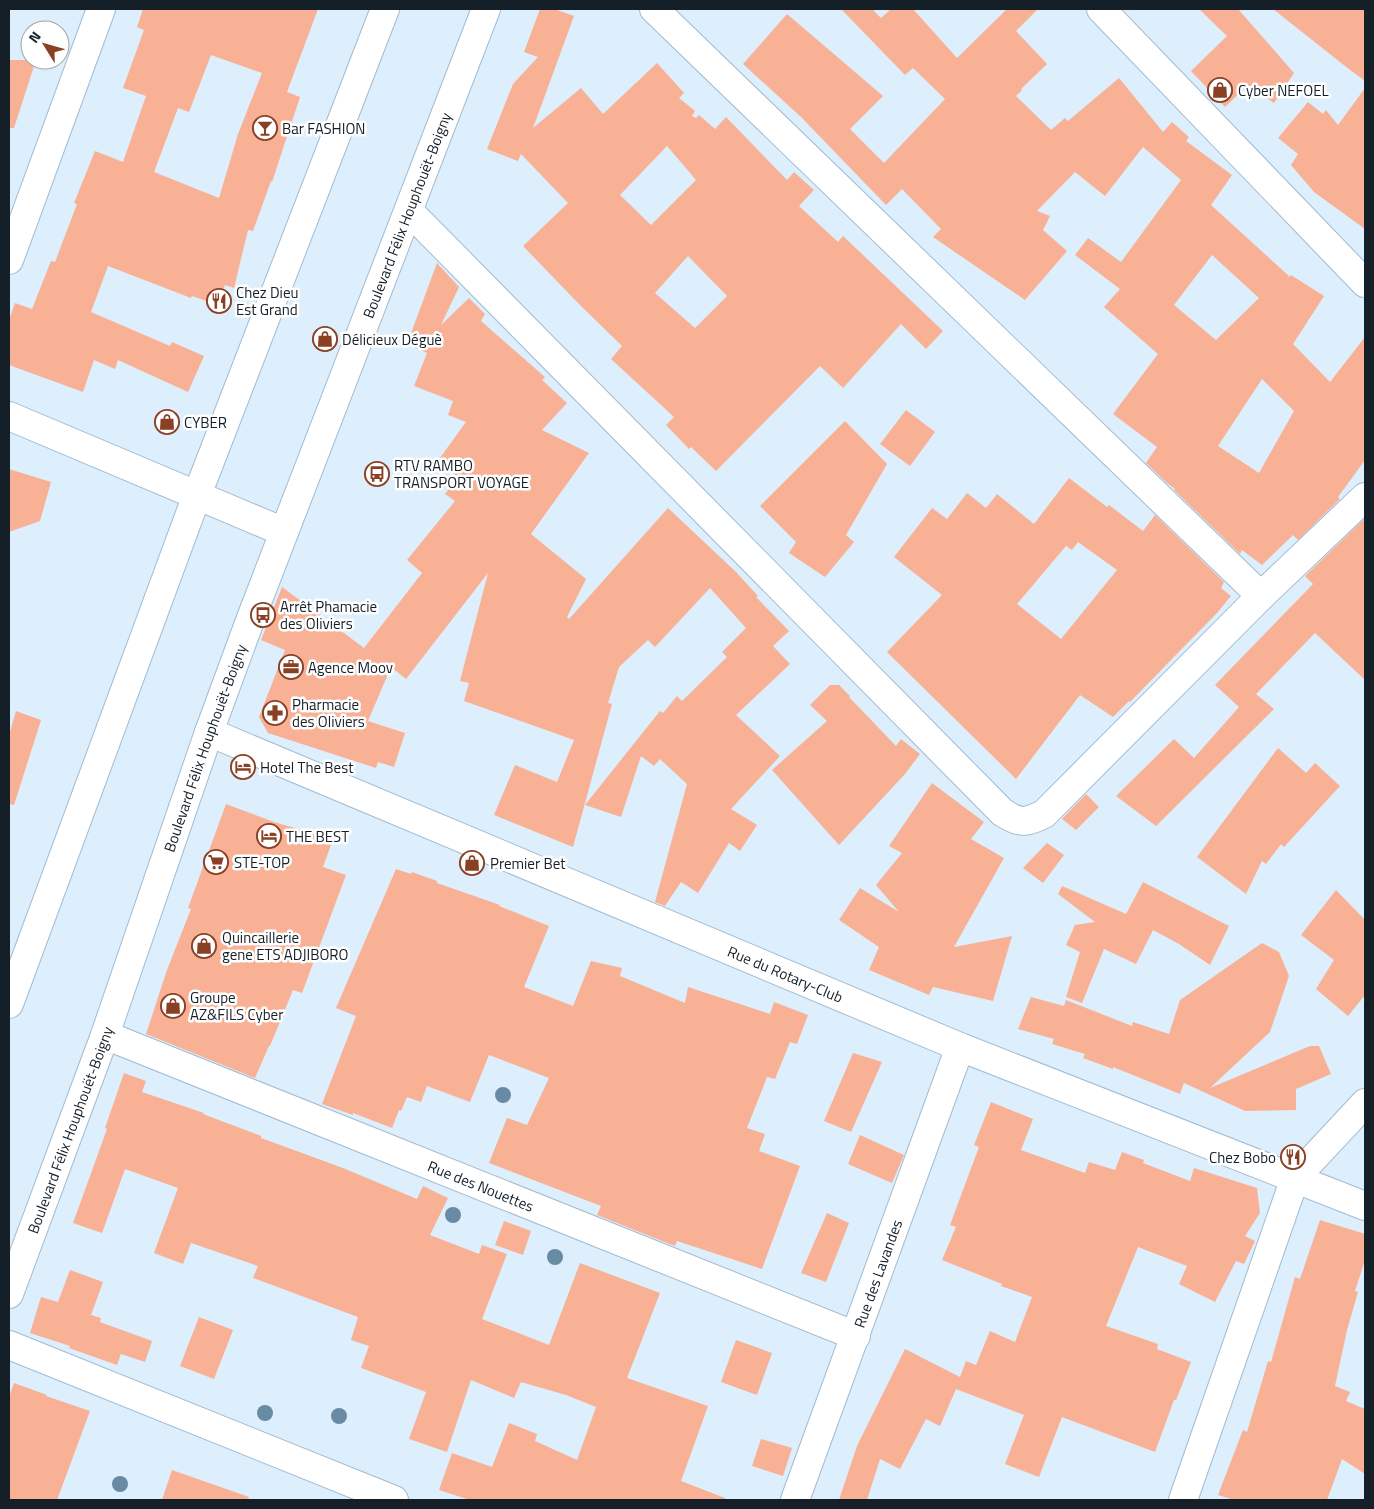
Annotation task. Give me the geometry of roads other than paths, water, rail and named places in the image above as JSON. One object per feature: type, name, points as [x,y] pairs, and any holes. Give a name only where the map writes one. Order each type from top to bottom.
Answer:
[{"type":"street","points":[[9,260],[101,9]]},
{"type":"street","points":[[9,1004],[197,495],[385,9]]},
{"type":"street","name":"Boulevard Félix Houphouët-Boigny","points":[[9,1294],[105,1035],[209,732],[284,532],[486,9]]},
{"type":"street","points":[[654,9],[1261,596]]},
{"type":"street","points":[[1101,9],[1365,283]]},
{"type":"street","points":[[408,211],[995,805],[1013,820],[1029,821],[1044,814],[1261,596],[1365,497]]},
{"type":"street","points":[[9,416],[284,532]]},
{"type":"street","name":"Rue du Rotary-Club","points":[[209,732],[960,1048],[1365,1206]]},
{"type":"street","name":"Rue des Nouettes","points":[[105,1035],[856,1336]]},
{"type":"street","name":"Rue des Lavandes","points":[[795,1500],[960,1048]]},
{"type":"street","points":[[1183,1500],[1296,1178],[1365,1103]]},
{"type":"street","points":[[9,1345],[394,1500]]},
{"type":"place","name":"Cyber NEFOEL","points":[[1220,90]]},
{"type":"place","name":"Bar FASHION","points":[[265,128]]},
{"type":"place","name":"Chez Dieu Est Grand","points":[[219,301]]},
{"type":"place","name":"Délicieux Déguè","points":[[325,339]]},
{"type":"place","name":"CYBER","points":[[167,422]]},
{"type":"place","name":"RTV RAMBO TRANSPORT VOYAGE","points":[[377,474]]},
{"type":"place","name":"Arrêt Phamacie des Oliviers","points":[[263,615]]},
{"type":"place","name":"Agence Moov","points":[[291,667]]},
{"type":"place","name":"Pharmacie des Oliviers","points":[[275,713]]},
{"type":"place","name":"Hotel The Best","points":[[243,767]]},
{"type":"place","name":"THE BEST","points":[[269,836]]},
{"type":"place","name":"STE-TOP","points":[[216,862]]},
{"type":"place","name":"Premier Bet","points":[[472,863]]},
{"type":"place","name":"Quincaillerie gene ETS ADJIBORO","points":[[204,946]]},
{"type":"place","name":"Groupe AZ&FILS Cyber","points":[[173,1006]]},
{"type":"place","name":"Chez Bobo","points":[[1293,1157]]}]
